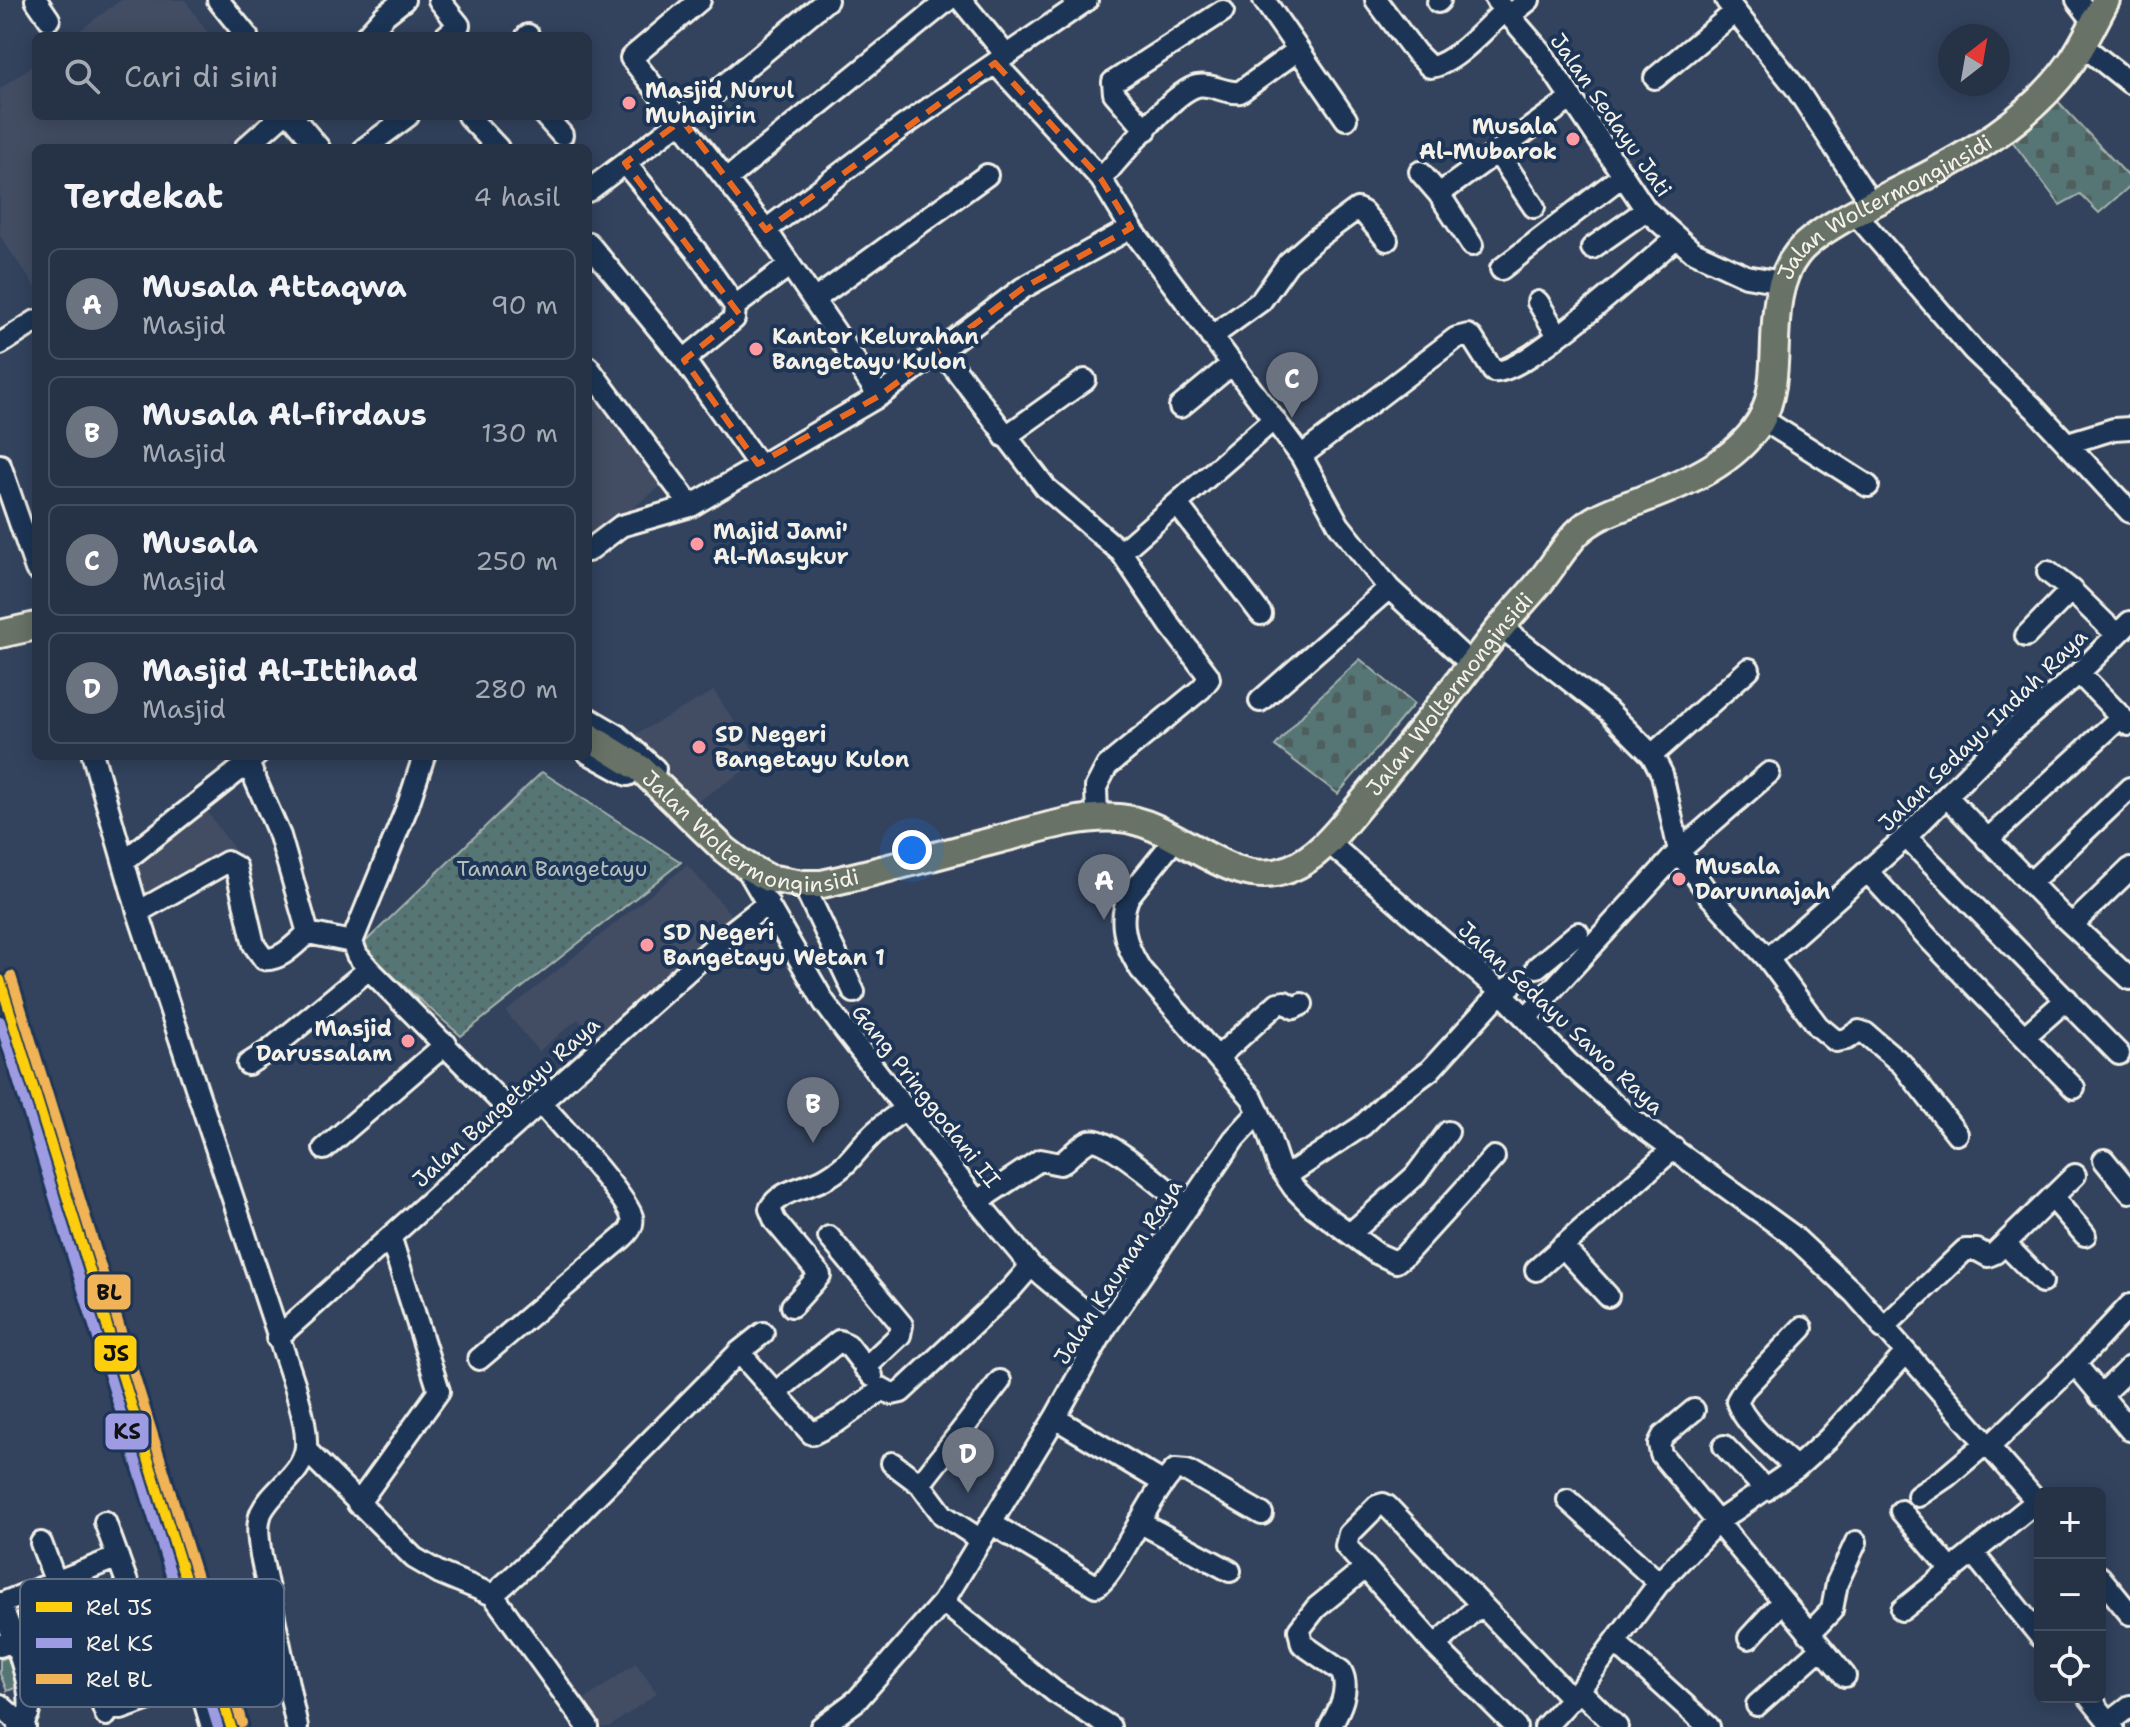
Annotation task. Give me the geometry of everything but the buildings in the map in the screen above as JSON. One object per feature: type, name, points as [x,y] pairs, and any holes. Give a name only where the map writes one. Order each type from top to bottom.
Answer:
[{"type":"main road","name":"Jalan Woltermonginsidi","points":[[592,738],[641,769],[725,850],[768,878],[822,884],[1055,825],[1097,818],[1123,818],[1150,825],[1227,867],[1265,873],[1285,872],[1304,862],[1328,842],[1400,758],[1568,543],[1589,523],[1671,488],[1721,462],[1742,444],[1762,419],[1769,397],[1776,312],[1782,282],[1797,254],[1807,243],[1863,208],[1952,162],[2007,127],[2043,97],[2094,22]]},
{"type":"main road","points":[[0,634],[32,627]]},
{"type":"street","points":[[36,0],[49,19]]},
{"type":"street","points":[[218,0],[244,32]]},
{"type":"street","points":[[370,32],[404,0]]},
{"type":"street","points":[[439,0],[459,25],[451,32]]},
{"type":"street","points":[[700,0],[630,56],[766,230],[879,396]]},
{"type":"street","points":[[592,188],[682,120],[827,0]]},
{"type":"street","points":[[727,179],[948,0]]},
{"type":"street","points":[[961,0],[1001,59],[1101,179],[1131,228],[1301,456],[1339,525],[1389,588],[1472,665]]},
{"type":"street","points":[[766,230],[902,127],[1087,0]]},
{"type":"street","points":[[1264,0],[1346,119]]},
{"type":"street","points":[[1376,0],[1430,67],[1443,65],[1452,58],[1503,9],[1529,0]]},
{"type":"street","points":[[2077,0],[2094,22],[2130,83]]},
{"type":"street","points":[[1655,78],[1730,6],[1796,88],[1863,208],[1973,350],[2068,443],[2130,512]]},
{"type":"street","name":"Jalan Sedayu Jati","points":[[1503,9],[1540,51],[1646,210],[1692,251],[1746,276],[1782,282]]},
{"type":"street","points":[[1146,130],[1114,93],[1113,82],[1223,11]]},
{"type":"street","points":[[1101,179],[1174,100],[1194,87],[1210,86],[1232,93],[1240,92],[1298,50]]},
{"type":"street","points":[[1439,194],[1572,98]]},
{"type":"street","points":[[250,144],[276,120]]},
{"type":"street","points":[[295,120],[316,144]]},
{"type":"street","points":[[370,144],[403,120]]},
{"type":"street","points":[[472,120],[494,144]]},
{"type":"street","points":[[549,120],[562,135]]},
{"type":"street","points":[[1497,152],[1534,207]]},
{"type":"street","points":[[625,163],[696,251],[735,306],[734,319],[684,360]]},
{"type":"street","points":[[1420,172],[1439,194],[1472,245]]},
{"type":"street","points":[[814,300],[987,175]]},
{"type":"street","points":[[1501,269],[1622,176]]},
{"type":"street","points":[[1211,337],[1261,301],[1288,263],[1357,209],[1387,240]]},
{"type":"street","points":[[1592,248],[1646,210]]},
{"type":"street","points":[[592,548],[621,526],[691,506],[758,464],[879,396],[1023,288],[1131,228]]},
{"type":"street","points":[[1301,456],[1456,338],[1468,335],[1472,338],[1489,368],[1498,372],[1517,365],[1558,336],[1676,238]]},
{"type":"street","points":[[592,248],[684,360],[758,464]]},
{"type":"street","points":[[735,306],[790,265]]},
{"type":"street","points":[[1538,302],[1558,336]]},
{"type":"street","points":[[0,344],[32,324]]},
{"type":"street","points":[[940,349],[1046,488],[1121,552],[1209,679],[1201,689],[1107,766],[1096,787],[1097,818]]},
{"type":"street","points":[[1180,407],[1232,364]]},
{"type":"street","points":[[592,372],[691,506]]},
{"type":"street","points":[[1005,437],[1085,380]]},
{"type":"street","points":[[1121,552],[1274,419]]},
{"type":"street","points":[[1762,419],[1868,486]]},
{"type":"street","points":[[2068,443],[2114,429],[2130,428]]},
{"type":"street","points":[[0,465],[32,557]]},
{"type":"street","points":[[1177,504],[1261,614]]},
{"type":"street","points":[[2048,572],[2123,628]]},
{"type":"street","points":[[1260,701],[1389,588]]},
{"type":"street","points":[[2026,636],[2071,590]]},
{"type":"street","points":[[1501,627],[1607,710],[1652,755],[1662,774],[1679,851],[1709,895],[1768,959],[1826,1034],[1841,1041],[1859,1031],[1865,1033],[1902,1064],[1957,1134]]},
{"type":"street","name":"Jalan Sedayu Indah Raya","points":[[1768,959],[1906,837],[2017,725],[2079,673],[2123,628]]},
{"type":"street","points":[[1652,755],[1749,669]]},
{"type":"street","points":[[1987,840],[2126,722],[2079,673]]},
{"type":"street","points":[[94,760],[138,912],[295,1386],[306,1428],[306,1450],[288,1481],[262,1512],[258,1528],[266,1579]]},
{"type":"street","points":[[124,861],[252,760],[280,836],[308,933]]},
{"type":"street","points":[[423,760],[408,805],[352,942],[357,955],[369,969],[520,1121]]},
{"type":"street","points":[[1526,1018],[1679,851],[1769,773]]},
{"type":"street","points":[[2030,883],[2130,788]]},
{"type":"street","points":[[1947,797],[2072,925],[2122,957],[2130,979]]},
{"type":"street","points":[[1906,837],[2119,1054]]},
{"type":"street","points":[[1176,838],[1129,896],[1123,916],[1125,939],[1141,970],[1252,1098],[1279,1166],[1311,1205],[1392,1262],[1399,1260],[1494,1157]]},
{"type":"street","name":"Jalan Sedayu Sawo Raya","points":[[1328,842],[1506,989],[1526,1018],[1588,1081],[1629,1117],[1792,1235],[1854,1293],[2034,1499]]},
{"type":"street","points":[[138,912],[227,862],[236,867],[254,945],[264,959],[279,957],[308,933]]},
{"type":"street","name":"Gang Pringgodani II","points":[[745,865],[824,1002],[978,1201],[1031,1266],[1105,1328]]},
{"type":"street","points":[[2072,925],[2130,869]]},
{"type":"street","points":[[1868,872],[2074,1088]]},
{"type":"street","points":[[803,884],[854,992]]},
{"type":"street","name":"Jalan Bangetayu Raya","points":[[277,1338],[731,932],[768,903]]},
{"type":"street","points":[[308,933],[352,942]]},
{"type":"street","points":[[1537,967],[1578,933]]},
{"type":"street","points":[[248,1064],[270,1050],[369,969]]},
{"type":"street","points":[[1286,1176],[1362,1126],[1387,1102],[1430,1070],[1506,989]]},
{"type":"street","points":[[2025,1036],[2067,999]]},
{"type":"street","points":[[1218,1057],[1278,1003],[1285,1002],[1294,1008],[1302,1004]]},
{"type":"street","points":[[324,1149],[446,1044]]},
{"type":"street","points":[[479,1359],[622,1238],[632,1226],[633,1219],[620,1198],[541,1103]]},
{"type":"street","points":[[792,1306],[820,1275],[775,1221],[770,1209],[772,1204],[781,1196],[835,1173],[851,1161],[875,1132],[906,1108]]},
{"type":"street","name":"Jalan Kauman Raya","points":[[821,1727],[857,1700],[943,1602],[1055,1418],[1105,1328],[1234,1139],[1259,1112]]},
{"type":"street","points":[[1351,1233],[1415,1176],[1448,1132]]},
{"type":"street","points":[[978,1201],[1040,1160],[1060,1164],[1091,1140],[1097,1140],[1114,1148],[1188,1207]]},
{"type":"street","points":[[1536,1270],[1674,1148]]},
{"type":"street","points":[[2104,1160],[2130,1192]]},
{"type":"street","points":[[1883,1328],[1965,1250],[1971,1249],[1988,1256],[2005,1244],[2075,1175]]},
{"type":"street","points":[[2052,1197],[2085,1235]]},
{"type":"street","points":[[829,1237],[902,1325],[900,1335],[865,1368]]},
{"type":"street","points":[[358,1504],[439,1391],[391,1239]]},
{"type":"street","points":[[2005,1244],[2042,1282]]},
{"type":"street","points":[[1562,1246],[1608,1296]]},
{"type":"street","points":[[775,1393],[839,1341],[848,1345],[883,1389],[892,1394],[901,1392],[1011,1289],[1031,1266]]},
{"type":"street","points":[[1918,1496],[1987,1446],[2075,1364],[2130,1305]]},
{"type":"street","points":[[1796,1468],[1758,1430],[1738,1407],[1737,1401],[1744,1389],[1802,1328]]},
{"type":"street","points":[[493,1595],[540,1552],[739,1352],[763,1333]]},
{"type":"street","points":[[739,1352],[812,1434],[838,1421],[883,1389]]},
{"type":"street","points":[[1545,1727],[1575,1694],[1659,1583],[1716,1523],[1796,1468],[1828,1439],[1905,1354]]},
{"type":"street","points":[[2075,1364],[2130,1430]]},
{"type":"street","points":[[2100,1396],[2130,1367]]},
{"type":"street","points":[[920,1484],[1000,1381]]},
{"type":"street","points":[[1694,1410],[1663,1436],[1659,1449],[1716,1523],[1845,1676]]},
{"type":"street","points":[[1055,1418],[1164,1483]]},
{"type":"street","points":[[1724,1446],[1766,1490]]},
{"type":"street","points":[[306,1450],[414,1558],[440,1573],[493,1595],[579,1724]]},
{"type":"street","points":[[892,1463],[920,1484],[943,1515],[986,1532],[1096,1586],[1106,1579],[1139,1522],[1175,1470],[1187,1471],[1262,1514]]},
{"type":"street","points":[[1568,1500],[1659,1583]]},
{"type":"street","points":[[1516,1727],[1435,1646],[1346,1546],[1348,1536],[1377,1506],[1385,1505],[1480,1605],[1575,1694],[1617,1727]]},
{"type":"street","points":[[1902,1610],[2034,1506]]},
{"type":"street","points":[[1901,1511],[1952,1571]]},
{"type":"street","points":[[105,1522],[126,1579]]},
{"type":"street","points":[[1139,1522],[1230,1571]]},
{"type":"street","points":[[1757,1705],[1815,1641],[1832,1610],[1837,1583],[1856,1542]]},
{"type":"street","points":[[41,1543],[56,1579]]},
{"type":"street","points":[[1973,1553],[2036,1631]]},
{"type":"street","points":[[64,1579],[118,1557]]},
{"type":"street","points":[[1330,1727],[1339,1710],[1346,1685],[1345,1676],[1302,1644],[1299,1630],[1316,1608],[1364,1569]]},
{"type":"street","points":[[2106,1584],[2130,1614]]},
{"type":"street","points":[[20,1596],[0,1604],[8,1644],[20,1675]]},
{"type":"street","points":[[943,1602],[1085,1721],[1110,1727]]},
{"type":"street","points":[[1749,1638],[1782,1602]]},
{"type":"street","points":[[1435,1646],[1480,1605]]},
{"type":"street","points":[[1615,1642],[1709,1727]]},
{"type":"street","points":[[284,1665],[297,1727]]},
{"type":"street","points":[[2094,1703],[2111,1725],[2130,1706]]},
{"type":"street","points":[[0,1705],[22,1726],[29,1707]]},
{"type":"street","points":[[112,1707],[114,1712],[128,1707]]},
{"type":"street","points":[[206,1707],[212,1727]]},
{"type":"highlighted area","points":[[995,63],[1101,179],[1131,228],[1023,288],[879,396],[758,464],[684,360],[740,315],[625,163],[682,120],[766,230]]},
{"type":"shaded area","points":[[121,0],[185,0],[207,32],[77,32]]},
{"type":"shaded area","points":[[32,66],[32,120],[257,120],[230,144],[32,144],[32,282],[0,236],[0,89]]},
{"type":"shaded area","points":[[592,390],[662,485],[592,541]]},
{"type":"shaded area","name":"SD Negeri Bangetayu Kulon","points":[[714,691],[760,760],[692,805],[636,734]]},
{"type":"shaded area","points":[[203,806],[237,853],[144,902],[132,858]]},
{"type":"shaded area","name":"SD Negeri Bangetayu Wetan 1","points":[[687,865],[736,920],[674,969],[599,1043],[578,1019],[539,1051],[506,1012]]},
{"type":"shaded area","points":[[636,1663],[657,1693],[609,1727],[597,1727],[580,1703]]},
{"type":"green space","points":[[2052,95],[2130,178],[2130,186],[2099,213],[2080,194],[2060,205],[2006,133]]},
{"type":"green space","points":[[1360,659],[1414,704],[1338,794],[1275,746],[1314,702]]},
{"type":"green space","name":"Taman Bangetayu","points":[[542,772],[681,862],[461,1036],[360,947]]},
{"type":"green space","points":[[9,1656],[20,1686],[7,1691],[0,1674],[0,1660]]},
{"type":"tunnel","points":[[1512,985],[1537,967]]},
{"type":"rail line","name":"BL","points":[[11,976],[197,1579]]},
{"type":"rail line","name":"JS","points":[[0,980],[185,1579]]},
{"type":"rail line","name":"KS","points":[[0,1021],[172,1579]]},
{"type":"rail line","name":"KS","points":[[212,1707],[218,1727]]},
{"type":"rail line","name":"JS","points":[[225,1707],[231,1727]]},
{"type":"rail line","name":"BL","points":[[237,1707],[242,1723]]},
{"type":"place","name":"Masjid Nurul Muhajirin","points":[[629,103]]},
{"type":"place","name":"Musala Al-Mubarok","points":[[1573,139]]},
{"type":"place","name":"Kantor Kelurahan Bangetayu Kulon","points":[[756,349]]},
{"type":"place","name":"Musala","points":[[1292,418]]},
{"type":"place","name":"Majid Jami' Al-Masykur","points":[[697,544]]},
{"type":"place","name":"SD Negeri Bangetayu Kulon","points":[[699,747]]},
{"type":"place","name":"Musala Darunnajah","points":[[1679,879]]},
{"type":"place","name":"Musala Attaqwa","points":[[1104,920]]},
{"type":"place","name":"SD Negeri Bangetayu Wetan 1","points":[[647,945]]},
{"type":"place","name":"Masjid Darussalam","points":[[408,1041]]},
{"type":"place","name":"Musala Al-firdaus","points":[[813,1143]]},
{"type":"place","name":"Masjid Al-Ittihad","points":[[968,1493]]}]
